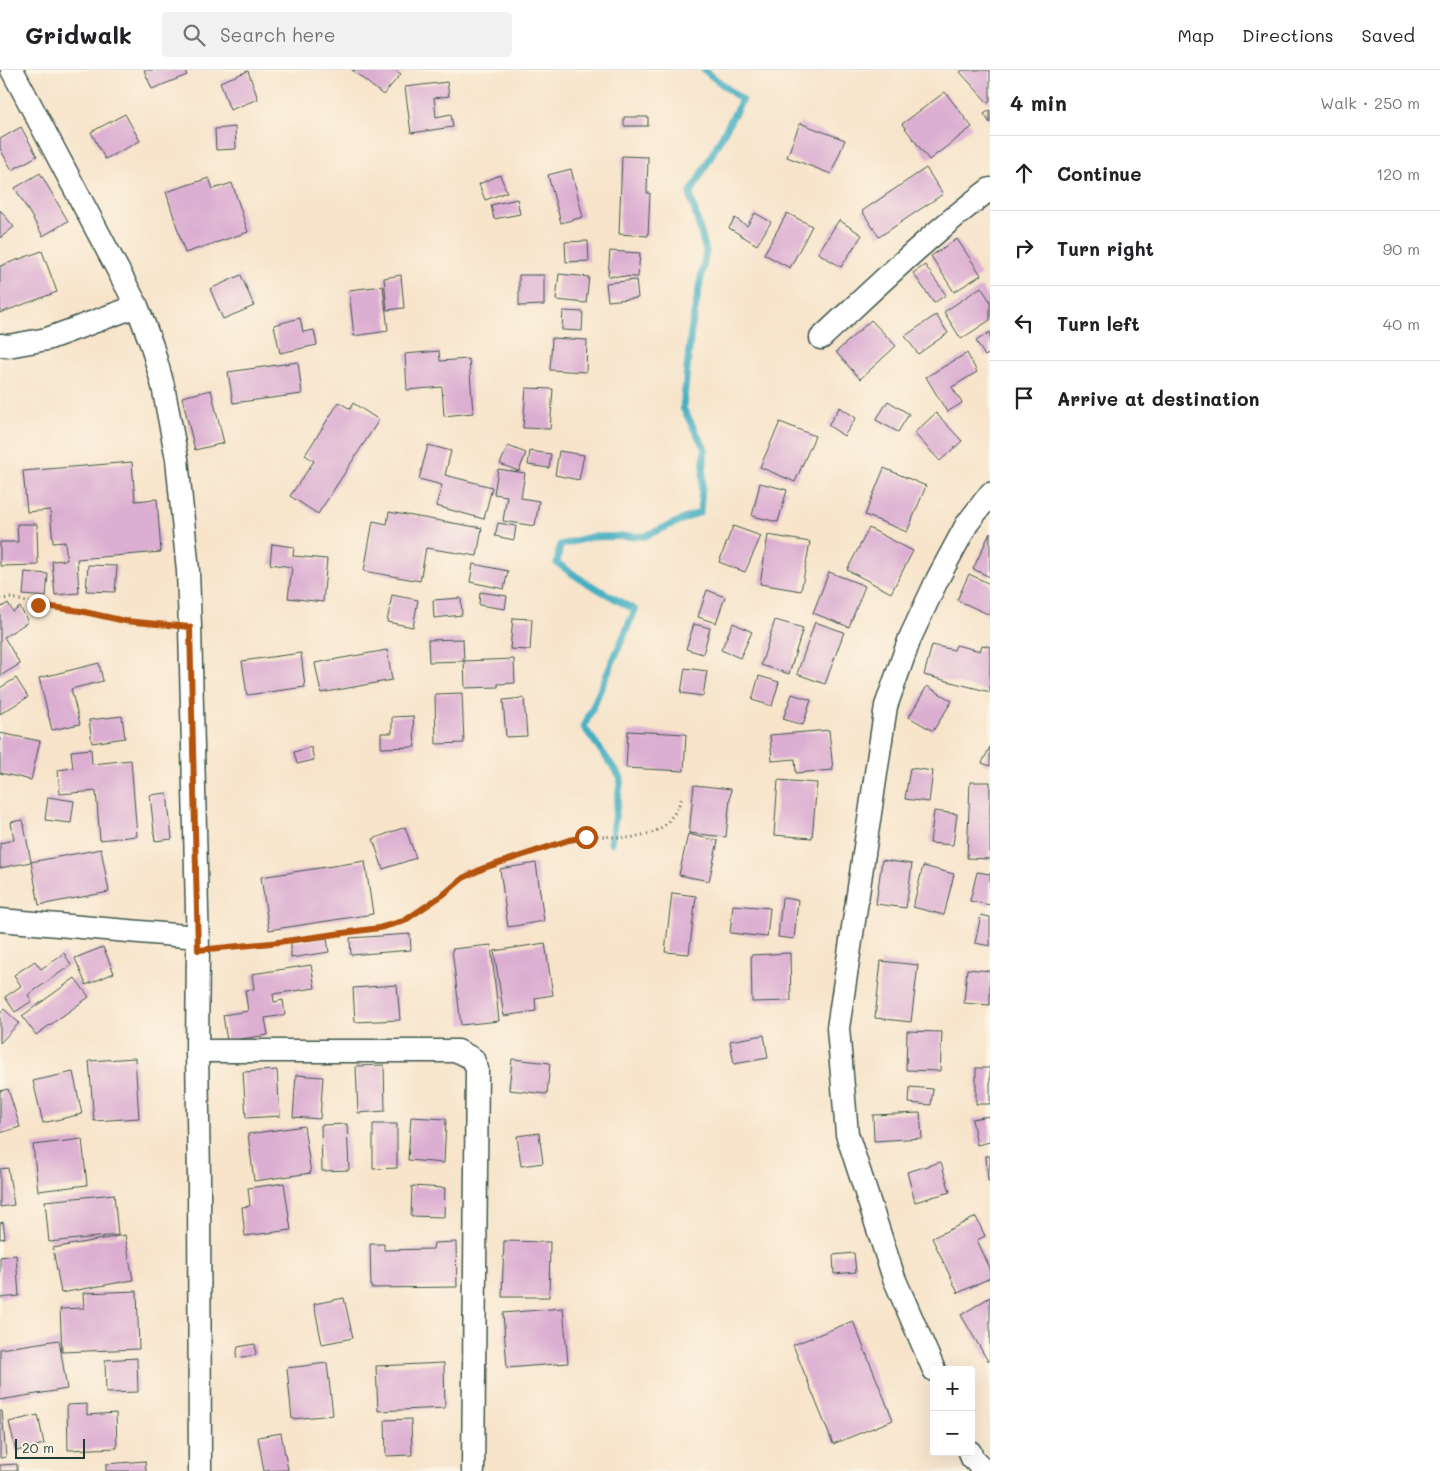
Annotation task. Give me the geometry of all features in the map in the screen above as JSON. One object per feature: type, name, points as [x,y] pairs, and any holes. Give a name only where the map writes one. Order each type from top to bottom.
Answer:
[{"type":"street","points":[[12,70],[137,306],[152,346],[163,386],[177,459],[188,571],[198,944],[200,1471]]},
{"type":"street","points":[[822,338],[885,278],[966,207],[990,190]]},
{"type":"street","points":[[0,344],[8,346],[47,339],[137,306]]},
{"type":"street","points":[[932,1366],[894,1278],[847,1134],[838,1028],[886,706],[910,638],[938,578],[967,524],[990,494]]},
{"type":"street","points":[[0,920],[198,944]]},
{"type":"street","points":[[197,1051],[458,1051],[473,1059],[477,1069],[474,1471]]},
{"type":"path","points":[[0,599],[12,598],[38,605],[80,611],[125,621],[190,627]]},
{"type":"path","points":[[198,944],[271,943],[379,928],[404,921],[444,894],[463,878],[484,868],[569,840],[598,836],[630,838],[655,832],[666,824],[682,798]]},
{"type":"building","points":[[144,70],[185,70],[187,75],[152,89]]},
{"type":"building","points":[[352,70],[395,70],[401,74],[383,95]]},
{"type":"building","points":[[962,70],[990,70],[990,101],[988,103],[960,72]]},
{"type":"building","points":[[248,71],[258,99],[230,110],[220,82]]},
{"type":"building","points":[[447,82],[449,96],[434,98],[436,117],[451,114],[453,127],[411,133],[405,87]]},
{"type":"building","points":[[945,92],[972,127],[929,160],[902,124]]},
{"type":"building","points":[[990,110],[990,123],[984,114]]},
{"type":"building","points":[[125,114],[140,141],[105,159],[91,132]]},
{"type":"building","points":[[624,117],[648,117],[648,126],[624,126]]},
{"type":"building","points":[[800,123],[845,140],[831,174],[787,157]]},
{"type":"building","points":[[21,127],[37,156],[12,170],[0,149],[0,139]]},
{"type":"building","points":[[235,127],[236,149],[216,150],[215,129]]},
{"type":"building","points":[[622,156],[648,157],[647,193],[650,193],[648,236],[619,234]]},
{"type":"building","points":[[926,168],[943,194],[879,237],[862,211]]},
{"type":"building","points":[[571,169],[583,217],[561,223],[548,175]]},
{"type":"building","points":[[40,173],[68,221],[43,236],[15,188]]},
{"type":"building","points":[[500,175],[507,192],[485,200],[479,184]]},
{"type":"building","points":[[209,178],[213,189],[232,183],[248,232],[185,253],[166,192]]},
{"type":"building","points":[[517,199],[520,214],[494,219],[491,205]]},
{"type":"building","points":[[0,210],[14,227],[0,238]]},
{"type":"building","points":[[755,213],[771,222],[757,245],[729,228],[735,218],[747,226]]},
{"type":"building","points":[[787,213],[812,226],[790,268],[764,254]]},
{"type":"building","points":[[839,220],[862,235],[841,267],[818,253]]},
{"type":"building","points":[[957,239],[981,275],[954,292],[931,256]]},
{"type":"building","points":[[588,241],[589,261],[566,262],[565,242]]},
{"type":"building","points":[[42,251],[57,292],[0,313],[0,266]]},
{"type":"building","points":[[610,251],[640,253],[638,277],[608,276]]},
{"type":"building","points":[[925,265],[946,295],[934,303],[913,273]]},
{"type":"building","points":[[559,274],[589,277],[586,303],[556,300]]},
{"type":"building","points":[[241,275],[254,306],[223,319],[210,289]]},
{"type":"building","points":[[401,275],[404,308],[387,310],[384,278]]},
{"type":"building","points":[[519,275],[544,275],[544,305],[519,306]]},
{"type":"building","points":[[636,280],[638,298],[608,301],[606,283]]},
{"type":"building","points":[[383,286],[388,331],[354,336],[349,290]]},
{"type":"building","points":[[981,287],[990,301],[990,320],[961,339],[944,312]]},
{"type":"building","points":[[563,311],[583,312],[582,331],[562,330]]},
{"type":"building","points":[[936,315],[948,333],[918,354],[905,336]]},
{"type":"building","points":[[300,318],[303,332],[314,330],[317,345],[280,353],[274,325]]},
{"type":"building","points":[[871,320],[896,346],[860,379],[836,352]]},
{"type":"building","points":[[990,332],[990,353],[985,356],[976,341]]},
{"type":"building","points":[[552,338],[587,340],[586,372],[550,370]]},
{"type":"building","points":[[439,351],[440,361],[469,359],[473,413],[444,416],[442,387],[407,390],[405,354]]},
{"type":"building","points":[[967,353],[977,372],[952,387],[962,403],[947,412],[926,377]]},
{"type":"building","points":[[298,362],[302,394],[233,403],[228,372]]},
{"type":"building","points":[[526,388],[553,389],[550,429],[523,428]]},
{"type":"building","points":[[211,390],[224,443],[195,450],[182,397]]},
{"type":"building","points":[[888,401],[909,414],[898,432],[876,420]]},
{"type":"building","points":[[339,402],[350,409],[353,403],[379,420],[318,514],[290,496],[314,461],[305,455]]},
{"type":"building","points":[[840,407],[856,418],[844,436],[828,425]]},
{"type":"building","points":[[936,413],[962,441],[940,461],[914,433]]},
{"type":"building","points":[[780,422],[815,436],[795,482],[760,467]]},
{"type":"building","points":[[428,445],[451,451],[445,475],[492,487],[484,519],[436,506],[442,485],[419,479]]},
{"type":"building","points":[[508,446],[526,453],[519,471],[500,464]]},
{"type":"building","points":[[530,451],[551,454],[549,468],[528,465]]},
{"type":"building","points":[[559,451],[584,455],[579,480],[555,475]]},
{"type":"building","points":[[132,462],[135,501],[157,499],[161,552],[77,559],[79,593],[55,595],[52,561],[67,560],[65,542],[53,543],[50,510],[27,512],[23,471]]},
{"type":"building","points":[[884,468],[926,486],[907,532],[865,515]]},
{"type":"building","points":[[498,469],[525,473],[521,498],[539,501],[535,526],[503,521],[507,496],[494,494]]},
{"type":"building","points":[[760,483],[787,490],[778,522],[752,516]]},
{"type":"building","points":[[389,512],[482,528],[477,556],[426,548],[420,581],[364,571],[373,521],[387,524]]},
{"type":"building","points":[[498,523],[516,526],[514,540],[495,536]]},
{"type":"building","points":[[17,524],[37,524],[38,565],[0,566],[0,542],[18,542]]},
{"type":"building","points":[[733,526],[761,536],[745,572],[719,562]]},
{"type":"building","points":[[869,528],[913,551],[891,593],[847,570]]},
{"type":"building","points":[[990,533],[990,577],[973,569]]},
{"type":"building","points":[[768,535],[810,542],[801,591],[760,584]]},
{"type":"building","points":[[272,544],[294,547],[293,556],[327,559],[323,602],[288,598],[292,567],[270,564]]},
{"type":"building","points":[[473,564],[508,571],[504,589],[470,582]]},
{"type":"building","points":[[88,565],[117,566],[115,592],[86,591]]},
{"type":"building","points":[[25,572],[48,574],[46,597],[23,595]]},
{"type":"building","points":[[829,572],[865,586],[849,627],[813,613]]},
{"type":"building","points":[[969,574],[990,584],[990,615],[957,600]]},
{"type":"building","points":[[707,590],[725,597],[716,623],[698,617]]},
{"type":"building","points":[[480,592],[507,596],[505,609],[479,605]]},
{"type":"building","points":[[392,595],[418,600],[413,627],[387,622]]},
{"type":"building","points":[[461,598],[462,615],[434,618],[433,600]]},
{"type":"building","points":[[8,603],[13,612],[20,607],[28,622],[4,637],[20,664],[0,676],[0,608]]},
{"type":"building","points":[[513,618],[532,619],[530,650],[510,649]]},
{"type":"building","points":[[775,620],[803,628],[789,674],[761,665]]},
{"type":"building","points":[[815,622],[844,632],[825,684],[797,674]]},
{"type":"building","points":[[733,623],[752,632],[740,658],[721,650]]},
{"type":"building","points":[[694,624],[710,628],[703,654],[686,649]]},
{"type":"building","points":[[463,639],[464,661],[429,662],[428,640]]},
{"type":"building","points":[[932,645],[954,650],[956,645],[980,651],[982,645],[990,647],[990,692],[924,675]]},
{"type":"building","points":[[387,650],[392,680],[321,693],[315,663]]},
{"type":"building","points":[[301,653],[305,687],[247,695],[242,661]]},
{"type":"building","points":[[514,659],[515,683],[498,684],[498,687],[465,688],[464,661]]},
{"type":"building","points":[[99,663],[103,681],[71,689],[80,724],[52,730],[39,678]]},
{"type":"building","points":[[685,668],[707,671],[703,696],[681,693]]},
{"type":"building","points":[[759,676],[779,682],[772,706],[752,700]]},
{"type":"building","points":[[16,678],[28,697],[0,714],[0,688]]},
{"type":"building","points":[[927,686],[952,701],[933,731],[909,717]]},
{"type":"building","points":[[462,693],[464,743],[436,744],[435,694]]},
{"type":"building","points":[[792,694],[811,700],[803,725],[783,719]]},
{"type":"building","points":[[524,698],[527,736],[506,737],[503,700]]},
{"type":"building","points":[[122,716],[125,738],[92,743],[89,720]]},
{"type":"building","points":[[413,716],[415,747],[381,748],[381,733],[392,733],[392,717]]},
{"type":"building","points":[[829,730],[833,770],[796,773],[795,759],[772,761],[770,735]]},
{"type":"building","points":[[628,731],[686,734],[684,771],[626,768]]},
{"type":"building","points":[[0,733],[40,741],[31,780],[0,773]]},
{"type":"building","points":[[311,747],[314,760],[297,764],[294,752]]},
{"type":"building","points":[[990,747],[990,766],[982,763]]},
{"type":"building","points":[[91,749],[92,764],[131,760],[137,836],[100,840],[96,791],[60,794],[58,770],[73,768],[71,751]]},
{"type":"building","points":[[910,768],[933,771],[929,802],[905,799]]},
{"type":"building","points":[[778,780],[817,783],[812,838],[774,835]]},
{"type":"building","points":[[970,782],[990,782],[990,859],[967,858]]},
{"type":"building","points":[[694,785],[731,789],[726,837],[689,833]]},
{"type":"building","points":[[167,793],[172,839],[155,841],[150,795]]},
{"type":"building","points":[[48,797],[74,801],[71,823],[45,820]]},
{"type":"building","points":[[934,811],[957,814],[953,845],[930,843]]},
{"type":"building","points":[[23,820],[31,862],[0,868],[0,843],[14,840],[11,822]]},
{"type":"building","points":[[405,827],[416,858],[383,869],[373,839]]},
{"type":"building","points":[[688,834],[718,841],[709,881],[679,875]]},
{"type":"building","points":[[101,849],[109,892],[39,905],[31,862]]},
{"type":"building","points":[[882,860],[912,864],[906,908],[876,904]]},
{"type":"building","points":[[365,861],[373,914],[269,930],[261,877]]},
{"type":"building","points":[[536,863],[544,921],[508,927],[500,869]]},
{"type":"building","points":[[923,866],[954,874],[944,915],[913,907]]},
{"type":"building","points":[[977,872],[990,874],[990,905],[970,901]]},
{"type":"building","points":[[672,893],[696,896],[689,954],[665,952]]},
{"type":"building","points":[[782,898],[798,900],[794,939],[778,937]]},
{"type":"building","points":[[733,905],[770,908],[767,937],[730,933]]},
{"type":"building","points":[[981,915],[990,917],[990,946],[975,943]]},
{"type":"building","points":[[410,934],[411,950],[351,955],[350,938]]},
{"type":"building","points":[[327,938],[329,952],[291,958],[291,942]]},
{"type":"building","points":[[545,943],[553,995],[535,998],[536,1011],[504,1016],[494,951]]},
{"type":"building","points":[[491,945],[499,1021],[461,1025],[452,949]]},
{"type":"building","points":[[103,947],[114,973],[86,985],[75,958]]},
{"type":"building","points":[[64,953],[71,965],[28,995],[32,1001],[15,1012],[5,997],[21,986],[14,975],[35,961],[41,969]]},
{"type":"building","points":[[790,953],[791,1001],[752,1002],[751,955]]},
{"type":"building","points":[[881,961],[918,965],[911,1022],[875,1018]]},
{"type":"building","points":[[311,965],[315,988],[273,994],[274,1002],[283,1000],[285,1015],[265,1018],[268,1035],[227,1041],[223,1015],[248,1011],[245,990],[254,989],[252,974]]},
{"type":"building","points":[[967,969],[990,971],[990,1005],[964,1003]]},
{"type":"building","points":[[75,978],[89,997],[36,1035],[22,1016]]},
{"type":"building","points":[[397,985],[400,1020],[355,1022],[353,988]]},
{"type":"building","points":[[4,1009],[19,1023],[0,1043],[0,1014]]},
{"type":"building","points":[[907,1031],[942,1032],[940,1071],[906,1070]]},
{"type":"building","points":[[764,1035],[768,1058],[734,1064],[730,1041]]},
{"type":"building","points":[[135,1058],[139,1118],[94,1121],[89,1061]]},
{"type":"building","points":[[512,1059],[550,1063],[547,1094],[509,1090]]},
{"type":"building","points":[[384,1065],[385,1111],[358,1113],[356,1066]]},
{"type":"building","points":[[976,1068],[990,1068],[990,1104],[976,1104]]},
{"type":"building","points":[[277,1070],[280,1116],[246,1118],[243,1072]]},
{"type":"building","points":[[73,1072],[82,1114],[43,1123],[33,1081]]},
{"type":"building","points":[[296,1075],[323,1077],[320,1119],[293,1117]]},
{"type":"building","points":[[910,1087],[933,1089],[931,1105],[909,1103]]},
{"type":"building","points":[[8,1089],[20,1127],[0,1133],[0,1091]]},
{"type":"building","points":[[920,1113],[922,1138],[874,1141],[873,1115]]},
{"type":"building","points":[[990,1116],[990,1142],[977,1145],[972,1119]]},
{"type":"building","points":[[411,1117],[446,1119],[444,1163],[408,1160]]},
{"type":"building","points":[[347,1124],[349,1170],[322,1171],[321,1125]]},
{"type":"building","points":[[373,1124],[397,1124],[397,1168],[373,1169]]},
{"type":"building","points":[[304,1126],[311,1173],[254,1181],[248,1134]]},
{"type":"building","points":[[539,1133],[543,1163],[521,1166],[517,1136]]},
{"type":"building","points":[[82,1139],[87,1185],[38,1191],[33,1145]]},
{"type":"building","points":[[986,1156],[990,1156],[990,1181],[988,1181]]},
{"type":"building","points":[[941,1162],[950,1192],[915,1202],[907,1172]]},
{"type":"building","points":[[8,1168],[14,1205],[0,1207],[0,1169]]},
{"type":"building","points":[[284,1183],[291,1230],[245,1236],[242,1207],[250,1206],[248,1188]]},
{"type":"building","points":[[412,1186],[445,1188],[444,1217],[411,1216]]},
{"type":"building","points":[[114,1194],[118,1235],[49,1242],[45,1201]]},
{"type":"building","points":[[976,1217],[985,1236],[977,1240],[990,1268],[990,1278],[958,1293],[932,1238]]},
{"type":"building","points":[[3,1222],[5,1238],[0,1239],[0,1223]]},
{"type":"building","points":[[125,1235],[133,1280],[61,1293],[53,1248]]},
{"type":"building","points":[[504,1241],[550,1242],[549,1297],[502,1297]]},
{"type":"building","points":[[456,1242],[457,1287],[371,1288],[370,1244],[384,1244],[384,1250],[433,1249],[434,1243]]},
{"type":"building","points":[[854,1253],[856,1272],[834,1274],[833,1255]]},
{"type":"building","points":[[16,1255],[19,1296],[0,1298],[0,1257]]},
{"type":"building","points":[[137,1291],[139,1349],[62,1352],[60,1309],[84,1308],[83,1293]]},
{"type":"building","points":[[990,1297],[990,1360],[988,1361],[961,1315]]},
{"type":"building","points":[[344,1298],[353,1338],[322,1344],[314,1304]]},
{"type":"building","points":[[563,1308],[568,1363],[507,1368],[503,1313]]},
{"type":"building","points":[[853,1321],[893,1420],[833,1444],[793,1345]]},
{"type":"building","points":[[59,1340],[67,1389],[0,1400],[0,1349]]},
{"type":"building","points":[[255,1344],[256,1355],[236,1358],[238,1347]]},
{"type":"building","points":[[137,1358],[138,1392],[106,1393],[105,1360]]},
{"type":"building","points":[[327,1363],[333,1415],[292,1419],[287,1368]]},
{"type":"building","points":[[444,1363],[445,1408],[378,1411],[376,1366]]},
{"type":"building","points":[[87,1404],[87,1415],[116,1413],[117,1448],[68,1450],[67,1405]]},
{"type":"building","points":[[0,1411],[2,1411],[6,1457],[0,1458]]},
{"type":"building","points":[[38,1415],[44,1444],[16,1451],[9,1422]]},
{"type":"building","points":[[411,1419],[412,1455],[386,1456],[385,1420]]},
{"type":"building","points":[[281,1433],[288,1470],[264,1471],[258,1437]]},
{"type":"building","points":[[145,1461],[146,1471],[106,1471],[106,1464]]},
{"type":"building","points":[[17,1464],[17,1471],[0,1471],[0,1465]]},
{"type":"waterway","points":[[611,843],[621,778],[584,727],[635,610],[582,580],[557,563],[560,545],[591,537],[645,536],[700,512],[705,449],[683,408],[691,331],[706,251],[690,194],[742,100],[704,70]]},
{"type":"route","points":[[38,605],[80,611],[125,621],[190,627],[198,950],[271,943],[379,928],[404,921],[444,894],[463,878],[484,868],[569,840],[586,837]]}]
